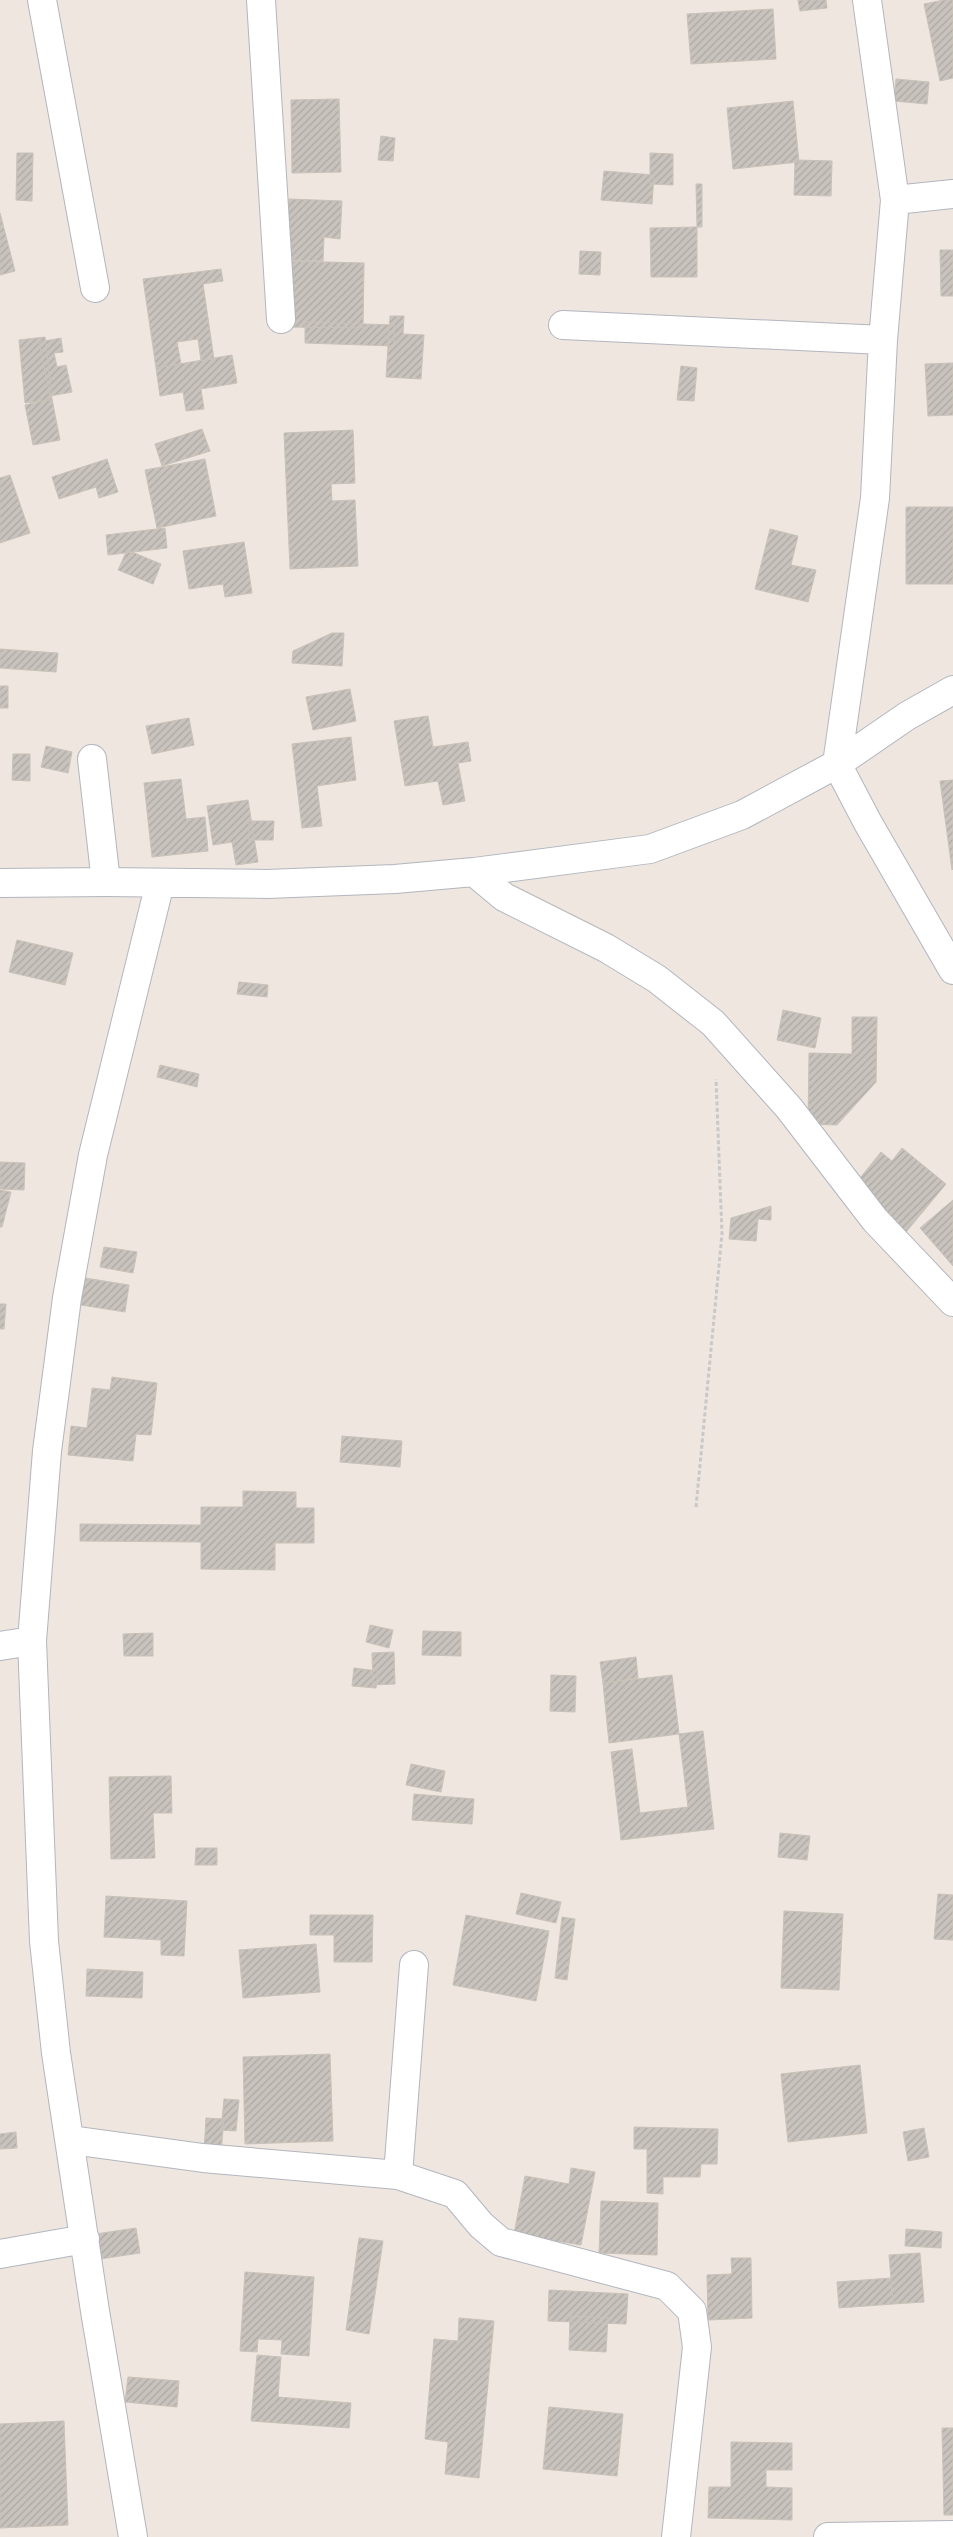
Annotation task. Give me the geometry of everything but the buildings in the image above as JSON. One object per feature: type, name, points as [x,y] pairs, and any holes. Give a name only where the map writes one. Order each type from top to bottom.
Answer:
[{"type":"street","points":[[42,0],[96,288]]},
{"type":"street","points":[[261,0],[280,319]]},
{"type":"street","points":[[867,0],[895,200],[883,340],[875,498],[837,764],[868,823],[953,970]]},
{"type":"street","points":[[895,200],[953,194]]},
{"type":"street","points":[[563,325],[883,340]]},
{"type":"street","points":[[0,883],[160,882],[268,884],[395,879],[474,872],[650,849],[742,815],[837,764],[907,716],[953,690]]},
{"type":"street","points":[[92,759],[106,882]]},
{"type":"street","points":[[474,872],[504,897],[606,948],[657,980],[713,1023],[788,1108],[875,1220],[953,1302]]},
{"type":"street","points":[[133,2537],[95,2311],[86,2239],[56,2053],[44,1942],[32,1641],[47,1451],[67,1298],[93,1156],[160,882]]},
{"type":"street","points":[[0,1646],[32,1641]]},
{"type":"street","points":[[398,2175],[414,1965]]},
{"type":"street","points":[[71,2140],[203,2158],[398,2175],[455,2194],[481,2225],[501,2242],[667,2286],[692,2311],[697,2347],[676,2537]]},
{"type":"street","points":[[0,2254],[86,2239]]},
{"type":"street","points":[[828,2537],[953,2535]]},
{"type":"path","points":[[696,1507],[722,1234],[713,1023]]}]
